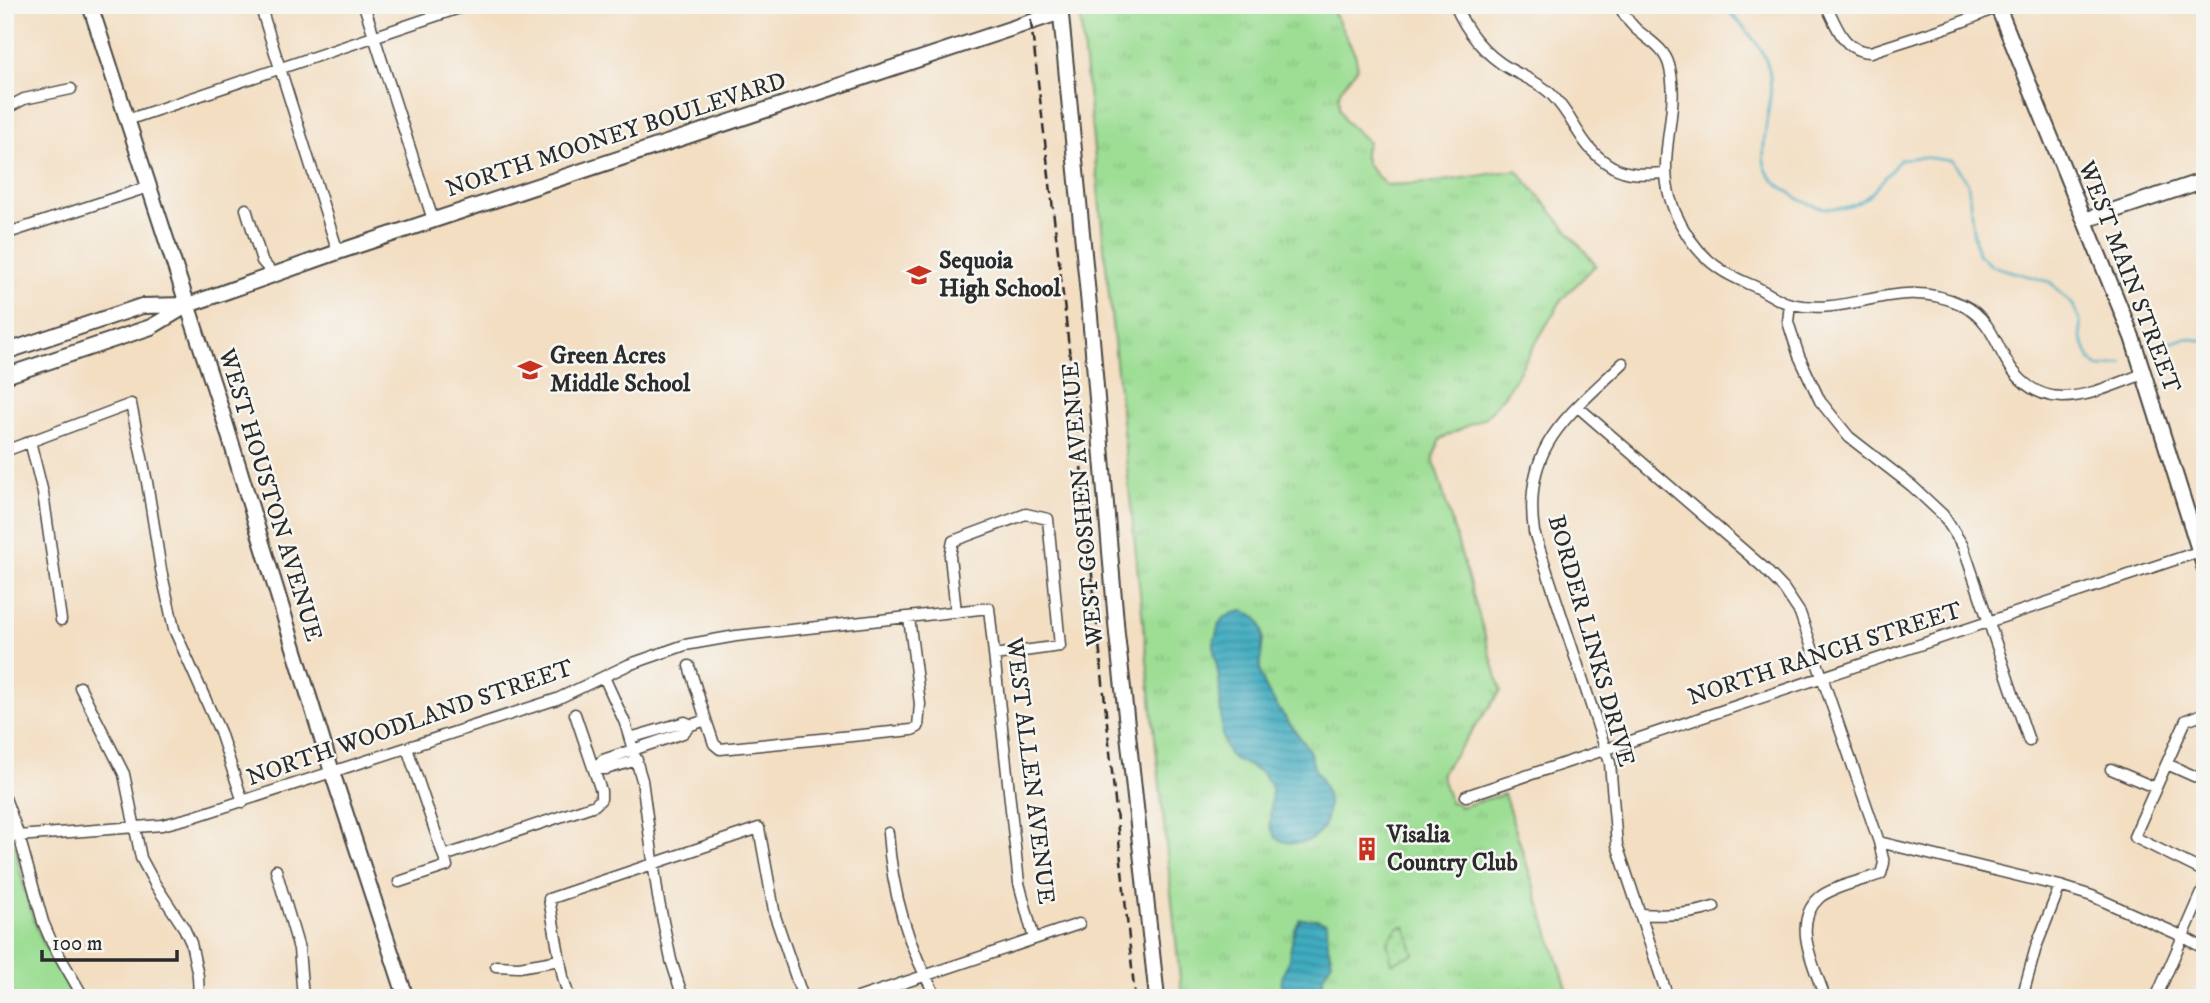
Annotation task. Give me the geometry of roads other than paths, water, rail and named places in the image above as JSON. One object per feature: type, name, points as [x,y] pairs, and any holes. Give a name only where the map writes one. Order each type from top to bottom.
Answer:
[{"type":"street","points":[[260,5],[338,252]]},
{"type":"street","points":[[363,5],[433,220]]},
{"type":"street","points":[[127,120],[468,5]]},
{"type":"street","points":[[1455,5],[1463,23],[1477,42],[1506,67],[1549,92],[1561,105],[1584,144],[1597,156],[1616,168],[1635,174],[1665,173]]},
{"type":"street","points":[[1619,5],[1632,26],[1657,45],[1668,61],[1673,80],[1673,99],[1665,173],[1678,217],[1692,243],[1720,269],[1790,304],[1840,305],[1891,294],[1919,293],[1965,306],[1993,331],[2011,371],[2028,386],[2063,398],[2085,395],[2143,374]]},
{"type":"street","points":[[1826,5],[1845,42],[1861,52],[1871,52],[1986,13],[1998,6]]},
{"type":"street","name":"WEST HOUSTON AVENUE","points":[[94,6],[148,187],[188,305],[332,772],[406,998]]},
{"type":"street","name":"WEST MAIN STREET","points":[[1998,6],[2128,328],[2205,569]]},
{"type":"street","name":"NORTH MOONEY BOULEVARD","points":[[5,376],[151,327],[188,305],[338,252],[1060,9]]},
{"type":"street","name":"WEST GOSHEN AVENUE","points":[[1060,9],[1117,634],[1157,998]]},
{"type":"street","points":[[5,109],[24,99],[71,89]]},
{"type":"street","points":[[2085,220],[2205,180]]},
{"type":"street","points":[[5,234],[148,187]]},
{"type":"street","points":[[246,209],[262,261],[274,275]]},
{"type":"street","points":[[1790,304],[1788,322],[1799,356],[1820,401],[1849,437],[1912,486],[1943,515],[1964,546],[2029,741]]},
{"type":"street","name":"NORTH MOONEY BOULEVARD","points":[[5,352],[142,306],[188,305]]},
{"type":"street","name":"BORDER LINKS DRIVE","points":[[1623,363],[1548,441],[1538,461],[1532,484],[1531,509],[1534,531],[1610,763],[1616,845],[1668,998]]},
{"type":"street","points":[[5,451],[131,404],[174,629],[220,732],[243,802]]},
{"type":"street","points":[[1578,407],[1764,568],[1784,589],[1800,613],[1884,863],[1881,874],[1820,897],[1811,909],[1805,924],[1806,938],[1825,998]]},
{"type":"street","points":[[30,441],[43,493],[61,620]]},
{"type":"street","points":[[956,612],[950,556],[953,541],[1027,514],[1048,519],[1060,646],[994,655]]},
{"type":"street","name":"NORTH RANCH STREET","points":[[1466,796],[2198,552]]},
{"type":"street","name":"NORTH WOODLAND STREET","points":[[5,837],[162,825],[243,802],[557,699],[670,649],[711,640],[989,608]]},
{"type":"street","name":"WEST ALLEN AVENUE","points":[[989,608],[1019,883],[1034,939]]},
{"type":"street","points":[[689,666],[714,744],[720,749],[912,730],[918,727],[920,704],[909,618]]},
{"type":"street","points":[[604,677],[635,755],[646,802],[665,934],[682,998]]},
{"type":"street","points":[[80,687],[124,774],[133,827],[147,872],[173,909],[191,943],[198,976],[199,998]]},
{"type":"street","points":[[2205,713],[2186,720],[2134,837],[2205,872]]},
{"type":"street","points":[[444,856],[595,806],[601,800],[601,791],[575,714]]},
{"type":"street","points":[[630,738],[685,722],[691,724],[706,720]]},
{"type":"street","points":[[594,769],[603,760],[612,762],[635,755],[683,733],[691,724]]},
{"type":"street","points":[[399,882],[447,866],[407,748]]},
{"type":"street","points":[[2167,764],[2205,781]]},
{"type":"street","points":[[2111,769],[2155,789]]},
{"type":"street","points":[[5,798],[19,836],[43,922],[78,995]]},
{"type":"street","points":[[569,998],[549,900],[759,828],[775,916],[803,998]]},
{"type":"street","points":[[888,833],[896,898],[906,935],[937,998]]},
{"type":"street","points":[[1879,842],[2092,896],[2205,949]]},
{"type":"street","points":[[276,870],[299,949],[303,998]]},
{"type":"street","points":[[2022,998],[2036,947],[2060,886]]},
{"type":"street","points":[[2157,998],[2205,886]]},
{"type":"street","points":[[1640,914],[1675,915],[1714,907]]},
{"type":"street","points":[[858,998],[1079,924]]},
{"type":"street","points":[[496,966],[519,967],[560,960]]},
{"type":"water","points":[[1243,611],[1254,615],[1260,622],[1263,639],[1260,668],[1264,685],[1308,749],[1325,788],[1328,804],[1326,820],[1318,834],[1304,842],[1289,843],[1276,838],[1270,826],[1272,787],[1261,772],[1234,759],[1228,753],[1222,736],[1214,641],[1224,618]]},
{"type":"water","points":[[1300,919],[1316,919],[1327,923],[1332,961],[1323,976],[1323,998],[1279,998],[1294,931]]},
{"type":"waterway","points":[[1723,5],[1756,43],[1769,70],[1770,93],[1764,161],[1767,171],[1777,183],[1808,203],[1818,207],[1839,208],[1859,202],[1868,196],[1900,159],[1923,157],[1952,161],[1968,183],[1978,254],[1992,266],[2050,282],[2073,305],[2090,359],[2099,368],[2123,363]]},
{"type":"waterway","points":[[2152,349],[2186,338],[2205,341]]},
{"type":"railway","points":[[1029,5],[1067,329],[1135,998]]},
{"type":"place","name":"Sequoia High School","points":[[919,275]]},
{"type":"place","name":"Green Acres Middle School","points":[[530,370]]},
{"type":"place","name":"Visalia Country Club","points":[[1367,849]]}]
